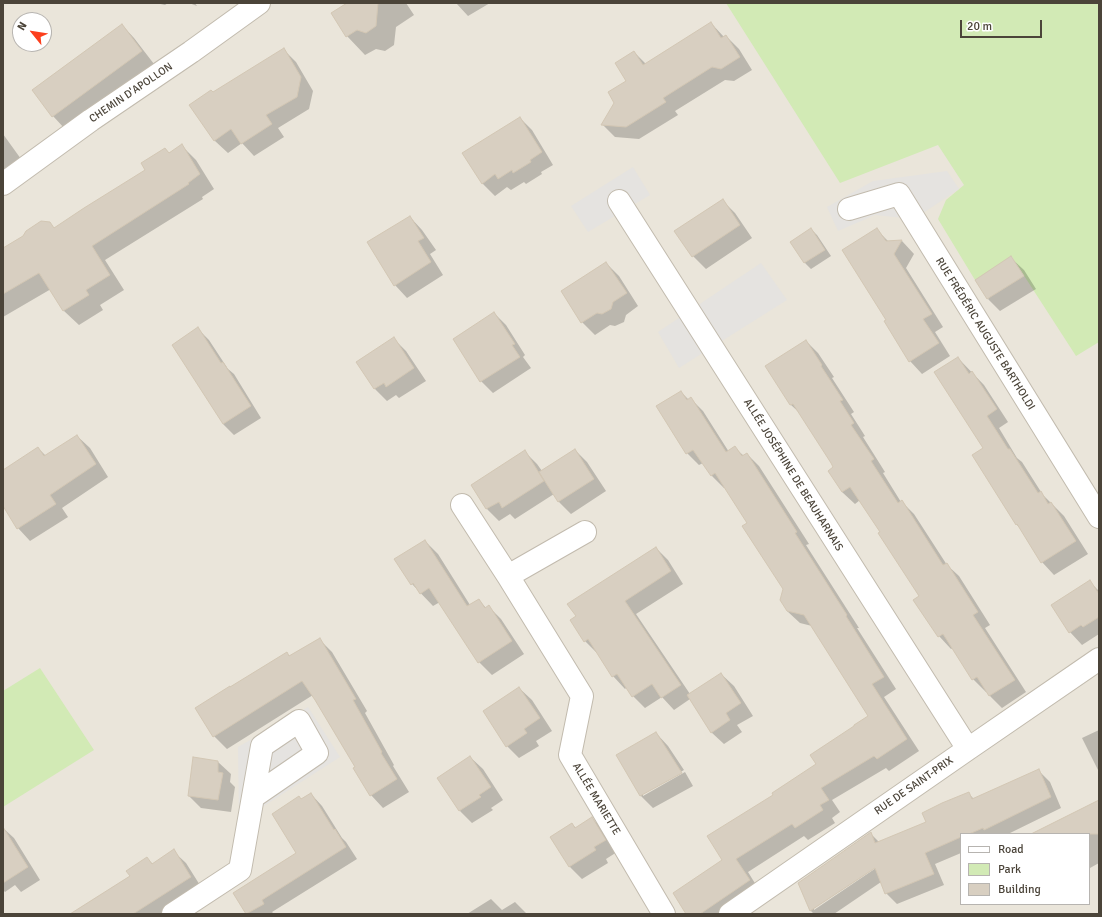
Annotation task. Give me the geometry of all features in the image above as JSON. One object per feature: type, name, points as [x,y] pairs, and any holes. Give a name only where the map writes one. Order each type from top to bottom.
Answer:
[{"type":"street","name":"CHEMIN D'APOLLON","points":[[3,184],[91,120],[191,52],[259,3]]},
{"type":"street","name":"RUE FRÉDÉRIC AUGUSTE BARTHOLDI","points":[[849,209],[898,194],[1099,517]]},
{"type":"street","name":"ALLÉE JOSÉPHINE DE BEAUHARNAIS","points":[[619,201],[968,749]]},
{"type":"street","name":"ALLÉE MARIETTE","points":[[462,505],[582,696],[570,755],[664,914]]},
{"type":"street","points":[[508,576],[585,532]]},
{"type":"street","name":"RUE DE SAINT-PRIX","points":[[730,914],[1099,659]]},
{"type":"street","points":[[173,914],[240,870],[253,797]]},
{"type":"shaded area","points":[[3,3],[1099,3],[1099,914],[3,914]]},
{"type":"shaded area","points":[[633,167],[650,195],[588,232],[571,206]]},
{"type":"shaded area","points":[[947,171],[959,189],[914,219],[875,215],[838,231],[827,207],[873,181]]},
{"type":"shaded area","points":[[761,263],[787,300],[679,368],[658,332]]},
{"type":"shaded area","points":[[308,707],[340,757],[239,822],[238,747]]},
{"type":"green space","points":[[726,3],[1099,3],[1099,342],[1076,356],[1012,257],[975,280],[938,219],[946,200],[964,185],[938,145],[840,183]]},
{"type":"green space","points":[[40,668],[94,750],[3,807],[3,691]]},
{"type":"building","points":[[347,3],[378,3],[376,26],[366,33],[357,30],[346,37],[331,13]]},
{"type":"building","points":[[711,22],[721,38],[726,35],[740,57],[721,69],[712,67],[663,98],[666,102],[626,127],[601,125],[614,103],[608,92],[626,81],[615,63],[634,51],[643,65]]},
{"type":"building","points":[[122,24],[142,51],[52,117],[32,90]]},
{"type":"building","points":[[284,48],[301,77],[297,97],[266,115],[272,124],[241,144],[231,129],[214,141],[189,105],[211,90],[213,92]]},
{"type":"building","points":[[520,117],[542,152],[530,160],[531,162],[513,173],[512,170],[498,179],[495,174],[482,184],[462,153]]},
{"type":"building","points":[[182,144],[200,174],[188,183],[189,184],[92,246],[110,275],[86,290],[89,295],[63,311],[39,273],[3,294],[3,248],[23,236],[26,231],[41,221],[50,222],[54,228],[145,170],[141,163],[165,148],[169,153]]},
{"type":"building","points":[[723,199],[740,225],[692,257],[674,231]]},
{"type":"building","points":[[410,216],[424,238],[418,241],[431,262],[394,286],[367,242]]},
{"type":"building","points":[[811,228],[825,250],[804,263],[790,242]]},
{"type":"building","points":[[877,228],[886,241],[902,240],[894,254],[932,314],[923,319],[939,343],[909,362],[884,321],[886,320],[842,250]]},
{"type":"building","points":[[1011,256],[1024,276],[987,299],[975,280]]},
{"type":"building","points":[[606,262],[627,293],[613,302],[611,309],[602,314],[597,313],[581,323],[561,291]]},
{"type":"building","points":[[494,312],[515,344],[512,345],[520,357],[480,382],[453,339]]},
{"type":"building","points":[[198,327],[221,363],[223,362],[251,406],[223,424],[172,345]]},
{"type":"building","points":[[394,337],[414,368],[386,387],[384,383],[374,389],[356,362]]},
{"type":"building","points":[[806,340],[843,400],[840,401],[854,423],[851,425],[874,459],[871,461],[898,503],[902,500],[943,565],[947,563],[978,612],[973,615],[1015,680],[989,696],[977,677],[972,680],[943,634],[938,637],[913,600],[919,596],[878,533],[880,532],[850,487],[842,492],[828,471],[833,467],[831,463],[793,404],[790,405],[765,366]]},
{"type":"building","points":[[958,357],[969,374],[972,371],[997,409],[987,416],[1008,449],[1010,449],[1038,493],[1041,491],[1048,504],[1051,502],[1076,541],[1041,563],[972,455],[983,448],[934,372]]},
{"type":"building","points":[[681,391],[687,400],[691,397],[726,452],[735,446],[742,456],[747,453],[797,532],[795,533],[884,677],[872,684],[907,739],[877,759],[874,756],[821,788],[829,800],[820,805],[823,810],[795,828],[792,824],[736,859],[750,880],[700,914],[686,914],[673,893],[722,860],[707,836],[773,795],[772,793],[816,764],[810,755],[868,716],[804,615],[787,611],[780,600],[783,589],[742,526],[747,523],[715,473],[711,476],[693,450],[686,454],[656,406]]},
{"type":"building","points":[[77,435],[96,464],[50,495],[56,504],[17,529],[3,506],[3,470],[38,447],[44,456]]},
{"type":"building","points":[[575,449],[594,479],[558,502],[539,472]]},
{"type":"building","points":[[525,450],[544,481],[502,508],[499,502],[486,509],[471,485]]},
{"type":"building","points":[[425,540],[467,606],[479,599],[485,608],[489,605],[512,641],[478,663],[429,588],[420,594],[413,583],[411,585],[394,559]]},
{"type":"building","points":[[656,547],[671,571],[625,601],[681,685],[661,698],[652,684],[632,697],[617,674],[612,677],[588,639],[584,642],[570,620],[576,616],[567,604]]},
{"type":"building","points":[[1090,580],[1099,594],[1099,617],[1083,627],[1081,625],[1069,633],[1051,605]]},
{"type":"building","points":[[320,638],[356,699],[353,700],[382,752],[381,753],[397,779],[370,796],[353,768],[355,767],[302,681],[213,737],[195,708],[287,652],[289,656]]},
{"type":"building","points":[[721,673],[741,703],[726,713],[730,720],[711,733],[687,695]]},
{"type":"building","points":[[519,687],[540,718],[524,729],[527,733],[506,747],[483,711]]},
{"type":"building","points":[[656,732],[682,773],[640,796],[616,755]]},
{"type":"building","points":[[470,756],[491,787],[479,795],[481,797],[459,811],[437,778]]},
{"type":"building","points":[[193,757],[218,761],[218,772],[223,773],[218,800],[188,796]]},
{"type":"building","points":[[1039,769],[1051,797],[984,830],[983,828],[971,833],[960,833],[960,837],[925,853],[934,874],[885,894],[875,868],[810,911],[798,883],[871,832],[875,843],[926,822],[922,813],[942,803],[969,792],[972,799]]},
{"type":"building","points":[[311,793],[346,847],[262,900],[264,904],[246,914],[233,893],[296,853],[272,814],[299,796],[301,799]]},
{"type":"building","points":[[1099,800],[1099,834],[1033,833]]},
{"type":"building","points":[[592,817],[606,840],[594,847],[596,850],[569,867],[550,837],[572,823],[575,828]]},
{"type":"building","points":[[3,827],[28,867],[3,883]]},
{"type":"building","points":[[174,849],[191,877],[133,914],[70,914],[130,876],[126,871],[147,857],[152,864]]}]
